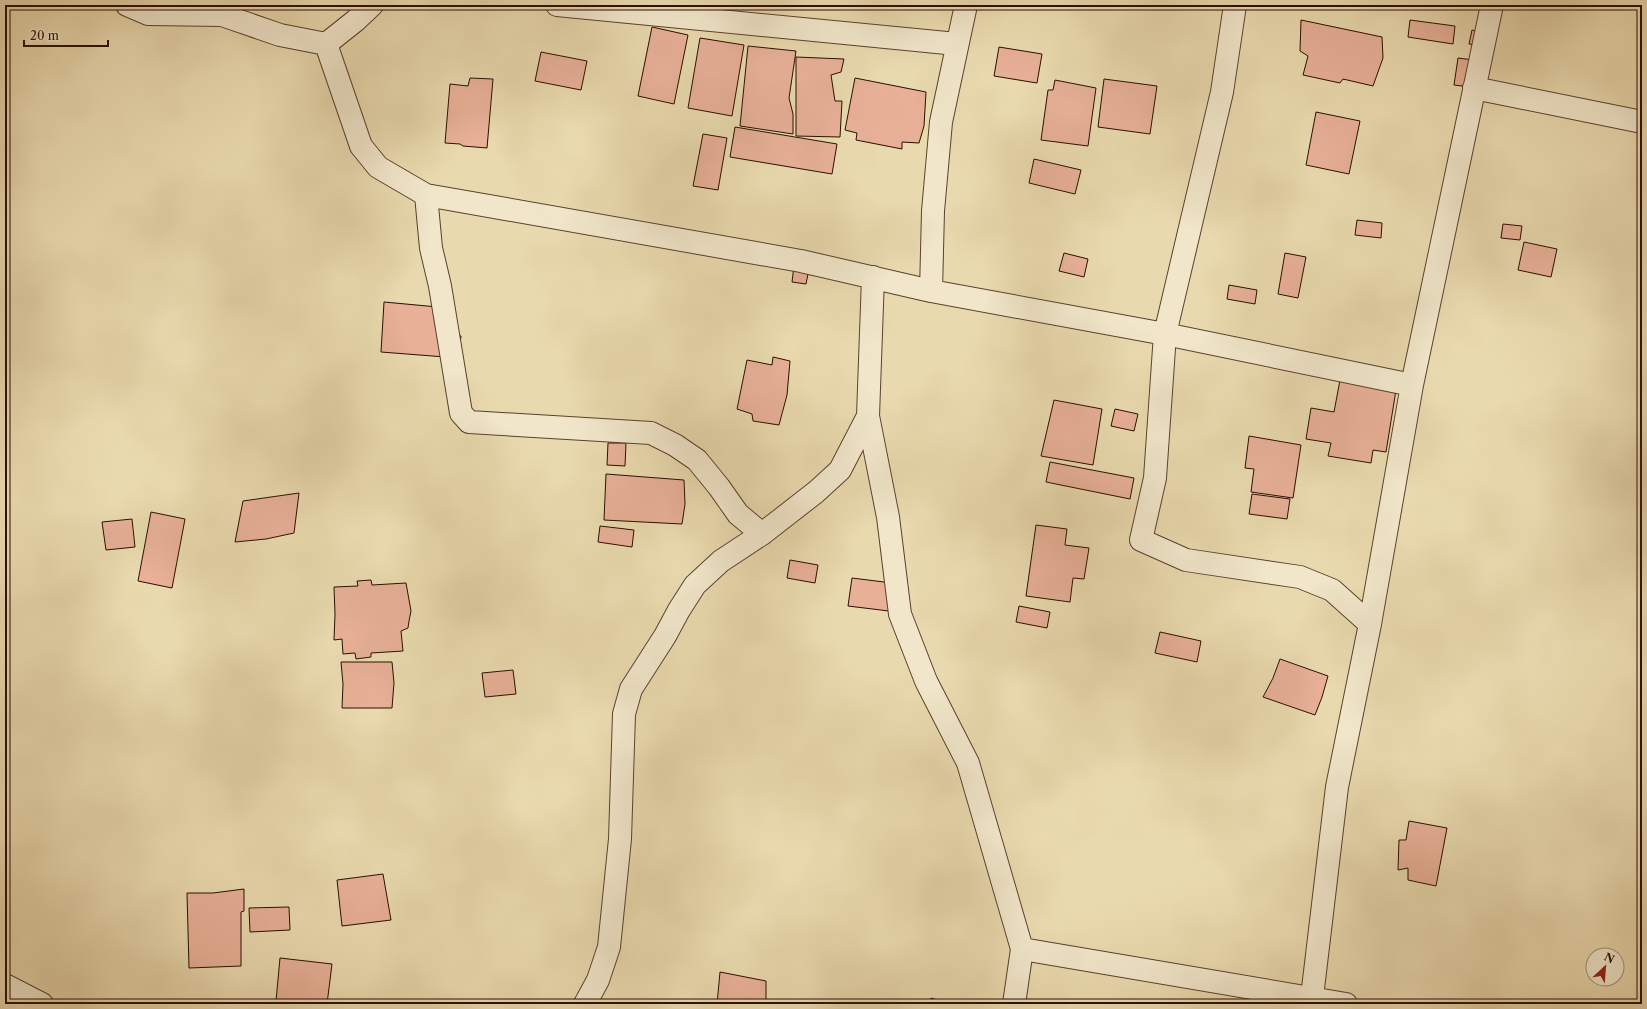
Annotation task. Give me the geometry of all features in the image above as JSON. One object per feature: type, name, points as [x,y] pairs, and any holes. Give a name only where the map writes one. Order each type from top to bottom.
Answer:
[{"type":"street","points":[[127,5],[148,14],[222,15],[280,35],[326,44],[356,21],[372,5]]},
{"type":"street","points":[[557,5],[957,44]]},
{"type":"street","points":[[931,291],[933,211],[941,122],[966,5]]},
{"type":"street","points":[[1235,5],[1222,92],[1164,334],[1155,478],[1141,540],[1186,560],[1300,576],[1332,590],[1370,624]]},
{"type":"street","points":[[1312,997],[1336,787],[1370,624],[1412,386],[1492,5]]},
{"type":"street","points":[[326,44],[361,146],[378,167],[426,195],[801,261],[931,291],[1164,334],[1412,386]]},
{"type":"street","points":[[1474,88],[1642,122]]},
{"type":"street","points":[[426,195],[431,248],[440,286],[461,413],[470,422],[651,433],[675,445],[697,460],[738,514],[762,534]]},
{"type":"street","points":[[873,277],[868,416],[888,517],[900,614],[926,681],[968,763],[1022,949],[1014,1004]]},
{"type":"street","points":[[585,1004],[598,980],[609,946],[620,839],[624,714],[631,689],[695,586],[721,561],[762,534],[816,492],[840,470],[868,416]]},
{"type":"street","points":[[1022,949],[1312,997],[1346,1004]]},
{"type":"street","points":[[5,985],[42,1004]]},
{"type":"building","points":[[1301,20],[1382,37],[1383,58],[1373,86],[1343,79],[1340,83],[1303,75],[1308,56],[1300,51]]},
{"type":"building","points":[[1410,20],[1455,26],[1453,44],[1408,37]]},
{"type":"building","points":[[652,27],[688,35],[674,104],[638,96]]},
{"type":"building","points":[[1472,30],[1489,34],[1486,47],[1469,44]]},
{"type":"building","points":[[700,38],[744,45],[732,116],[688,108]]},
{"type":"building","points":[[748,46],[796,51],[789,98],[793,114],[793,134],[740,126]]},
{"type":"building","points":[[999,47],[1042,54],[1037,83],[994,76]]},
{"type":"building","points":[[541,52],[587,61],[581,90],[535,81]]},
{"type":"building","points":[[796,57],[844,59],[841,72],[831,75],[835,101],[842,101],[840,137],[796,136]]},
{"type":"building","points":[[1458,58],[1473,60],[1470,87],[1454,85]]},
{"type":"building","points":[[470,78],[493,79],[487,148],[445,143],[450,84],[468,86]]},
{"type":"building","points":[[855,78],[926,92],[924,126],[919,143],[902,142],[902,149],[856,140],[857,133],[845,130]]},
{"type":"building","points":[[1104,79],[1157,86],[1150,134],[1098,127]]},
{"type":"building","points":[[1055,80],[1096,88],[1088,146],[1041,140],[1048,90],[1053,90]]},
{"type":"building","points":[[1316,112],[1360,121],[1349,174],[1306,165]]},
{"type":"building","points":[[735,127],[837,144],[832,174],[730,157]]},
{"type":"building","points":[[703,134],[727,138],[718,190],[693,186]]},
{"type":"building","points":[[1034,159],[1081,170],[1075,194],[1029,183]]},
{"type":"building","points":[[1357,220],[1382,223],[1381,238],[1355,235]]},
{"type":"building","points":[[1503,224],[1522,226],[1520,240],[1501,238]]},
{"type":"building","points":[[1524,242],[1557,249],[1551,277],[1518,270]]},
{"type":"building","points":[[1064,253],[1088,259],[1084,277],[1059,271]]},
{"type":"building","points":[[1285,253],[1306,257],[1298,298],[1278,294]]},
{"type":"building","points":[[794,266],[809,269],[806,284],[792,282]]},
{"type":"building","points":[[1229,285],[1257,290],[1255,304],[1227,299]]},
{"type":"building","points":[[384,302],[438,307],[454,335],[461,336],[458,358],[381,352]]},
{"type":"building","points":[[773,357],[790,361],[787,395],[779,425],[753,421],[752,414],[737,409],[747,360],[772,365]]},
{"type":"building","points":[[1340,380],[1396,390],[1386,452],[1373,450],[1371,463],[1328,456],[1331,443],[1306,439],[1311,408],[1334,412]]},
{"type":"building","points":[[1054,400],[1102,409],[1093,465],[1041,456]]},
{"type":"building","points":[[1115,409],[1138,414],[1134,431],[1111,426]]},
{"type":"building","points":[[1249,436],[1301,445],[1293,498],[1251,492],[1254,469],[1245,468]]},
{"type":"building","points":[[608,443],[626,443],[625,466],[607,465]]},
{"type":"building","points":[[1050,462],[1134,478],[1130,499],[1046,482]]},
{"type":"building","points":[[606,474],[684,480],[685,504],[682,524],[604,520]]},
{"type":"building","points":[[299,493],[294,533],[266,539],[235,542],[243,501]]},
{"type":"building","points":[[1252,494],[1290,499],[1287,519],[1249,514]]},
{"type":"building","points":[[151,512],[185,519],[172,588],[138,581]]},
{"type":"building","points":[[132,519],[135,547],[106,550],[102,522]]},
{"type":"building","points":[[1036,525],[1067,529],[1065,545],[1089,548],[1084,579],[1073,578],[1070,602],[1026,596]]},
{"type":"building","points":[[600,526],[634,530],[632,547],[598,542]]},
{"type":"building","points":[[790,560],[818,565],[815,583],[787,578]]},
{"type":"building","points":[[852,578],[892,583],[889,611],[848,606]]},
{"type":"building","points":[[371,580],[372,585],[406,583],[411,611],[408,628],[401,631],[403,651],[371,653],[371,657],[356,659],[355,653],[343,654],[342,639],[334,640],[334,587],[358,586],[357,581]]},
{"type":"building","points":[[1019,606],[1050,612],[1047,628],[1016,622]]},
{"type":"building","points":[[1160,632],[1201,641],[1197,662],[1155,653]]},
{"type":"building","points":[[1280,659],[1328,676],[1315,715],[1263,697],[1273,678]]},
{"type":"building","points":[[341,662],[392,662],[394,683],[392,708],[342,708],[343,684]]},
{"type":"building","points":[[513,670],[516,694],[485,697],[482,673]]},
{"type":"building","points":[[1409,821],[1447,828],[1436,886],[1408,880],[1408,868],[1398,870],[1399,840],[1406,840]]},
{"type":"building","points":[[383,874],[391,920],[342,926],[337,880]]},
{"type":"building","points":[[244,889],[244,911],[241,912],[241,966],[189,968],[187,893],[213,893]]},
{"type":"building","points":[[289,907],[290,930],[250,932],[249,908]]},
{"type":"building","points":[[280,958],[332,964],[327,1004],[303,1004],[276,1001]]},
{"type":"building","points":[[720,972],[766,981],[766,1004],[717,1004]]},
{"type":"building","points":[[931,998],[950,1004],[929,1004]]}]
